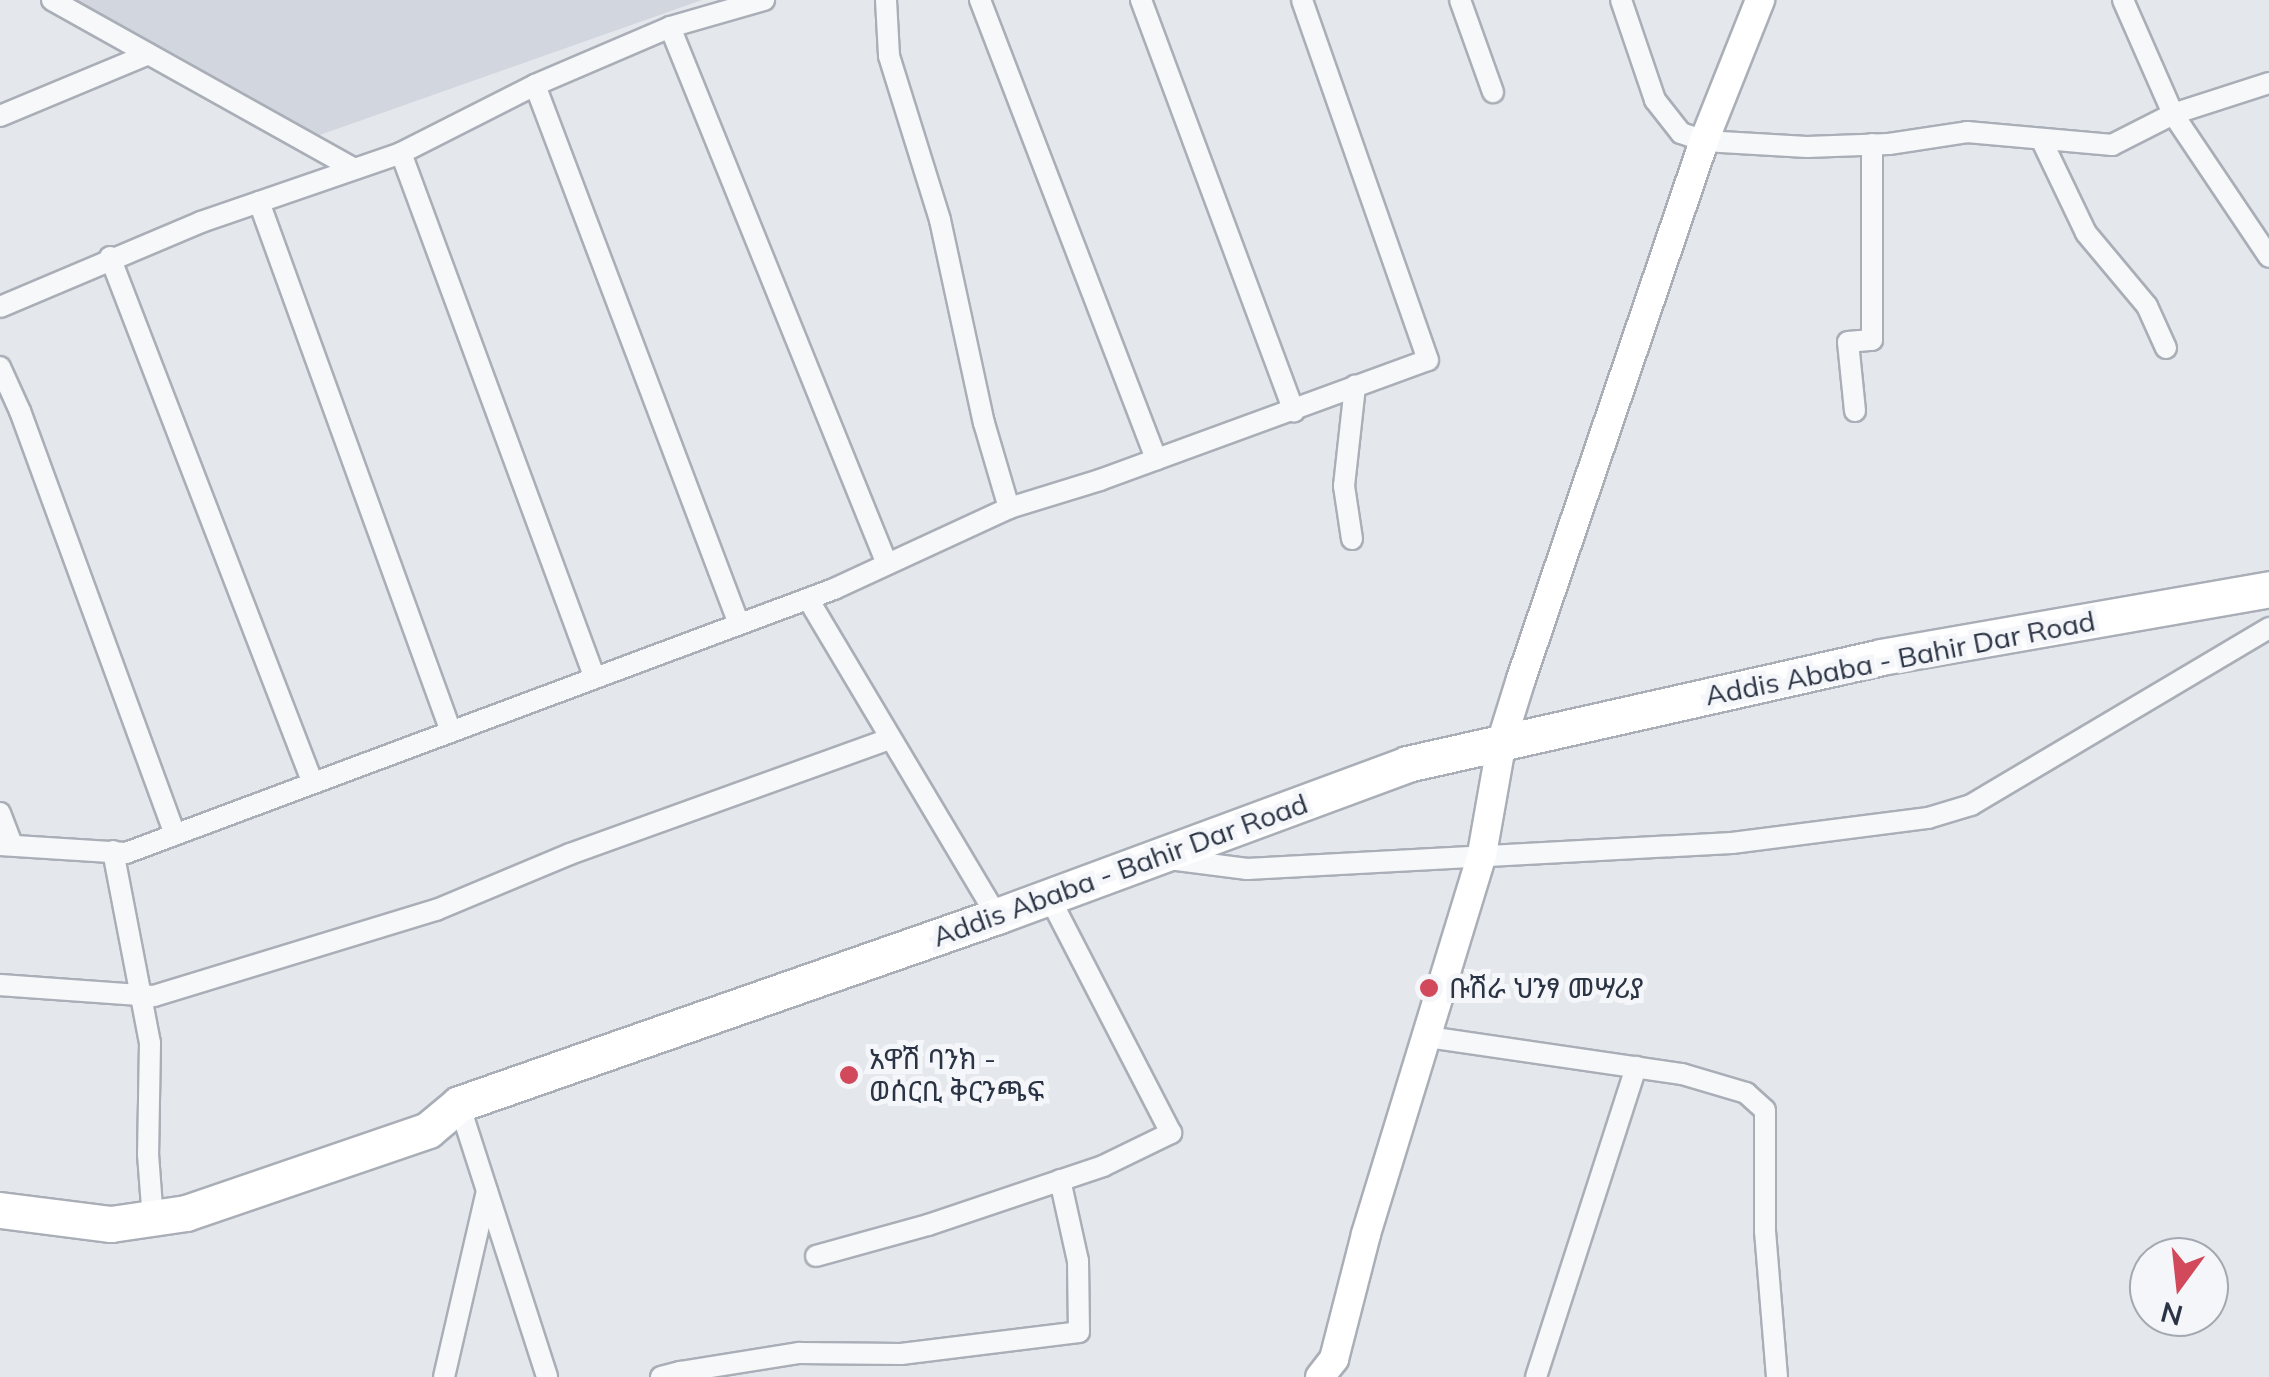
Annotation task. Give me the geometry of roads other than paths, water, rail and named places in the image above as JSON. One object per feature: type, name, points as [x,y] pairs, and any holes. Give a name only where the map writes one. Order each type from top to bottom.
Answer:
[{"type":"highway","name":"Addis Ababa - Bahir Dar Road","points":[[0,1210],[111,1224],[153,1220],[428,1130],[459,1104],[997,916],[1407,764],[1882,657],[2269,589]]},
{"type":"street","points":[[52,0],[354,169]]},
{"type":"street","points":[[0,307],[110,257],[402,152],[535,84],[670,27],[764,0]]},
{"type":"street","points":[[886,0],[890,56],[940,220],[967,351],[1009,508]]},
{"type":"street","points":[[980,0],[1156,458]]},
{"type":"street","points":[[1141,0],[1294,410]]},
{"type":"street","points":[[0,813],[6,845],[126,852],[808,599],[1009,508],[1428,360],[1302,0]]},
{"type":"street","points":[[1460,0],[1493,92]]},
{"type":"street","points":[[1621,0],[1655,100],[1680,133],[1704,141],[1807,147],[1872,144],[1967,132],[2112,145],[2173,114],[2269,83]]},
{"type":"street","points":[[1333,1371],[1366,1234],[1482,854],[1502,740],[1704,141],[1760,0]]},
{"type":"street","points":[[2123,0],[2173,114],[2269,257]]},
{"type":"street","points":[[670,27],[886,564]]},
{"type":"street","points":[[0,116],[148,54]]},
{"type":"street","points":[[535,84],[739,624]]},
{"type":"street","points":[[2041,139],[2086,234],[2147,306],[2166,348]]},
{"type":"street","points":[[1855,411],[1848,342],[1872,340],[1872,144]]},
{"type":"street","points":[[402,152],[594,676]]},
{"type":"street","points":[[259,202],[450,729]]},
{"type":"street","points":[[110,257],[312,782]]},
{"type":"street","points":[[0,367],[20,411],[175,834]]},
{"type":"street","points":[[1352,538],[1344,486],[1355,386]]},
{"type":"street","points":[[808,599],[997,916]]},
{"type":"street","points":[[1156,857],[1247,869],[1732,843],[1928,818],[1971,804],[2269,628]]},
{"type":"street","points":[[0,985],[154,996],[436,910],[570,854],[889,739]]},
{"type":"street","points":[[113,851],[150,1043],[148,1154],[153,1220]]},
{"type":"street","points":[[816,1256],[928,1225],[1060,1180],[1155,1144],[1171,1134],[1049,897]]},
{"type":"street","points":[[1428,1036],[1718,1082],[1746,1092],[1765,1110],[1765,1231],[1777,1377]]},
{"type":"street","points":[[1536,1377],[1636,1068]]},
{"type":"street","points":[[459,1104],[547,1377]]},
{"type":"street","points":[[674,1375],[799,1354],[902,1354],[1079,1332],[1078,1261],[1060,1180]]},
{"type":"street","points":[[444,1377],[488,1189]]},
{"type":"place","name":"ቡሽራ ህንፃ መሣሪያ","points":[[1429,988]]},
{"type":"place","name":"አዋሽ ባንክ - ወሰርቢ ቅርንጫፍ","points":[[849,1075]]}]
